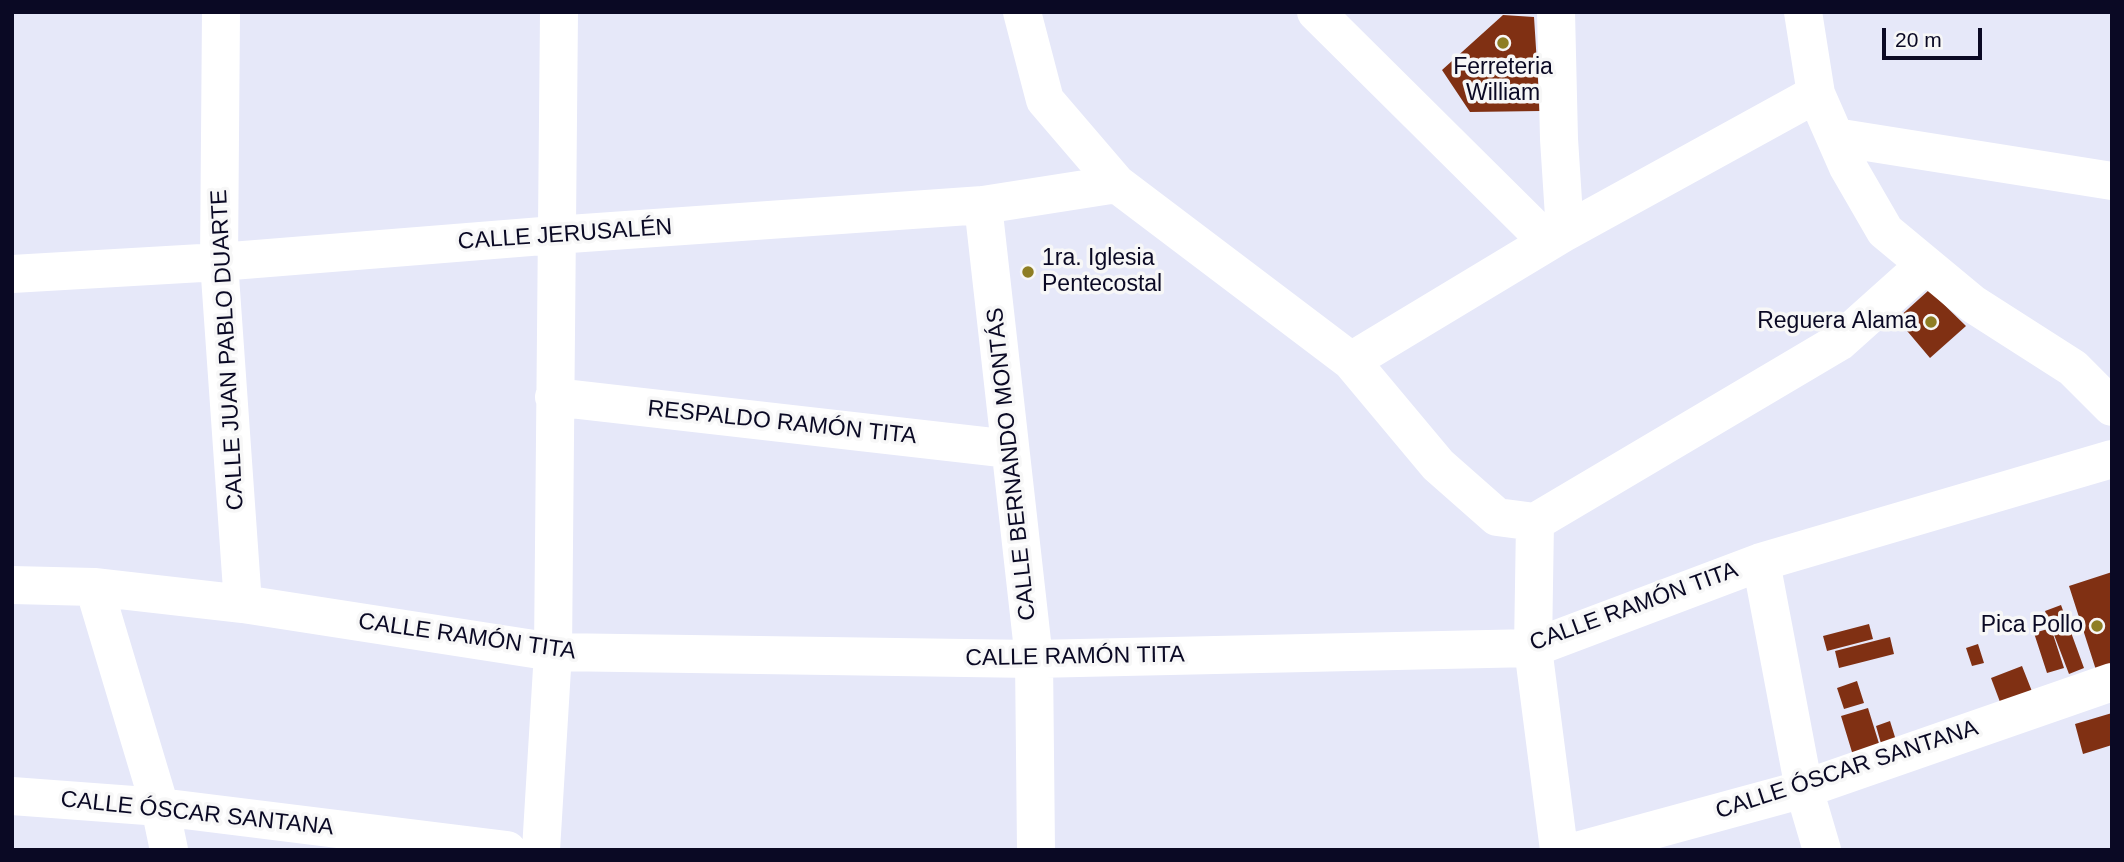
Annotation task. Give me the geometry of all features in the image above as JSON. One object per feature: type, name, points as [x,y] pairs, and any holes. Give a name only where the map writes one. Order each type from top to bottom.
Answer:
[{"type":"street","name":"CALLE JUAN PABLO DUARTE","points":[[221,12],[219,262],[243,604]]},
{"type":"street","points":[[541,850],[553,652],[559,12]]},
{"type":"street","points":[[1022,12],[1045,100],[1117,184],[1350,361],[1438,465],[1497,517],[1535,522],[1839,342],[1924,265]]},
{"type":"street","points":[[1316,12],[1557,237]]},
{"type":"street","points":[[1556,12],[1559,139],[1557,237]]},
{"type":"street","points":[[1803,12],[1816,94],[1848,167],[1885,231],[1973,304],[2073,368],[2112,407]]},
{"type":"street","points":[[1350,361],[1557,237],[1816,94]]},
{"type":"street","points":[[1835,137],[2112,181]]},
{"type":"street","name":"CALLE JERUSALÉN","points":[[12,274],[219,262],[555,234],[983,205],[1117,184]]},
{"type":"street","name":"CALLE BERNANDO MONTÁS","points":[[983,205],[1034,659],[1036,850]]},
{"type":"street","name":"RESPALDO RAMÓN TITA","points":[[554,397],[1010,449]]},
{"type":"street","name":"CALLE RAMÓN TITA","points":[[12,585],[94,587],[243,604],[553,652],[1034,659],[1533,648],[1761,562],[2112,460]]},
{"type":"street","points":[[1535,522],[1533,648],[1559,850]]},
{"type":"street","points":[[1761,562],[1804,789],[1822,850]]},
{"type":"street","points":[[94,587],[160,807],[169,850]]},
{"type":"street","name":"CALLE ÓSCAR SANTANA","points":[[1580,850],[1804,789],[2112,682]]},
{"type":"street","name":"CALLE ÓSCAR SANTANA","points":[[12,796],[160,807],[507,850]]},
{"type":"building","name":"Ferreteria William","points":[[1503,15],[1534,17],[1540,111],[1470,112],[1442,70]]},
{"type":"building","name":"Reguera Alama","points":[[1929,290],[1966,326],[1930,358],[1897,319]]},
{"type":"building","name":"Pica Pollo","points":[[2112,572],[2112,665],[2096,670],[2069,586]]},
{"type":"building","points":[[2061,605],[2084,668],[2069,674],[2045,611]]},
{"type":"building","points":[[1869,624],[1873,639],[1827,651],[1823,636]]},
{"type":"building","points":[[2051,628],[2064,668],[2047,673],[2034,633]]},
{"type":"building","points":[[1890,637],[1894,654],[1839,668],[1835,651]]},
{"type":"building","points":[[1978,644],[1984,663],[1972,666],[1966,648]]},
{"type":"building","points":[[2022,666],[2035,699],[2003,710],[1991,678]]},
{"type":"building","points":[[1857,681],[1864,703],[1844,709],[1837,688]]},
{"type":"building","points":[[1868,708],[1882,753],[1855,762],[1841,716]]},
{"type":"building","points":[[2112,713],[2112,745],[2083,754],[2075,724]]},
{"type":"building","points":[[1890,721],[1899,750],[1884,754],[1876,726]]},
{"type":"place","name":"Ferreteria William","points":[[1503,43]]},
{"type":"place","name":"1ra. Iglesia Pentecostal","points":[[1028,272]]},
{"type":"place","name":"Reguera Alama","points":[[1931,322]]},
{"type":"place","name":"Pica Pollo","points":[[2097,626]]}]
